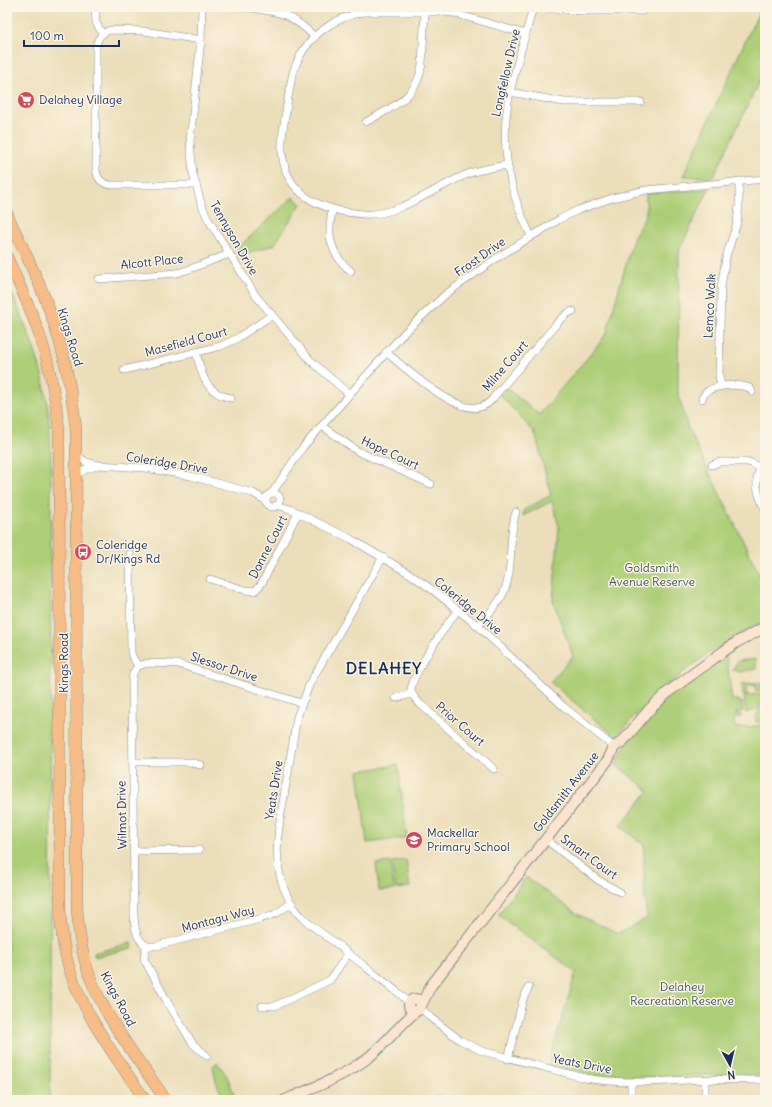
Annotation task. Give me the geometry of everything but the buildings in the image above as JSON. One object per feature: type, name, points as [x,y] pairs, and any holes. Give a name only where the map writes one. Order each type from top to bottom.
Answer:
[{"type":"main road","name":"Kings Road","points":[[7,214],[36,279],[57,332],[69,379],[76,429],[77,907],[80,936],[90,976],[104,1006],[166,1100]]},
{"type":"main road","name":"Kings Road","points":[[7,258],[29,308],[43,346],[54,388],[59,429],[61,928],[66,955],[80,995],[107,1043],[145,1100]]},
{"type":"street","points":[[95,7],[96,23],[102,34]]},
{"type":"street","name":"Tennyson Drive","points":[[202,7],[201,40],[190,141],[196,185],[208,219],[256,296],[311,361],[349,394]]},
{"type":"street","points":[[241,7],[272,10],[285,14],[297,20],[315,36]]},
{"type":"street","name":"Longfellow Drive","points":[[531,236],[516,201],[507,165],[505,126],[510,92],[533,7]]},
{"type":"street","points":[[546,7],[582,11],[642,11]]},
{"type":"street","points":[[507,165],[472,172],[405,205],[386,212],[363,214],[332,209],[317,204],[302,194],[287,172],[282,155],[282,143],[291,82],[301,54],[315,36],[336,21],[356,14],[374,11],[425,11],[453,13],[526,34]]},
{"type":"street","points":[[366,122],[402,101],[416,87],[421,73],[425,11]]},
{"type":"street","points":[[196,185],[112,185],[100,180],[96,169],[96,48],[97,40],[102,34],[110,30],[144,31],[201,40]]},
{"type":"street","points":[[510,92],[564,102],[641,102]]},
{"type":"street","name":"Frost Drive","points":[[274,498],[281,481],[295,457],[386,352],[446,294],[486,265],[560,219],[578,210],[612,198],[646,190],[765,179]]},
{"type":"street","name":"Lemco Walk","points":[[721,386],[720,294],[723,267],[737,223],[739,205],[738,181]]},
{"type":"street","points":[[332,209],[329,233],[331,243],[342,264],[351,271]]},
{"type":"street","name":"Alcott Place","points":[[99,278],[177,272],[190,269],[229,254]]},
{"type":"street","name":"Milne Court","points":[[386,352],[428,387],[467,406],[480,407],[493,398],[565,315],[573,311]]},
{"type":"street","name":"Masefield Court","points":[[124,370],[221,346],[236,339],[272,315]]},
{"type":"street","points":[[196,352],[202,376],[206,384],[218,394],[231,398]]},
{"type":"street","points":[[702,399],[708,392],[721,386],[744,386],[750,388],[752,392]]},
{"type":"street","name":"Hope Court","points":[[322,426],[357,451],[432,484]]},
{"type":"street","name":"Coleridge Drive","points":[[77,455],[86,462],[99,465],[145,468],[174,472],[274,498],[290,509],[351,539],[383,557],[415,578],[458,610],[478,626],[547,693],[614,747]]},
{"type":"street","points":[[712,465],[719,462],[747,462],[763,468],[757,475],[758,491],[765,509]]},
{"type":"street","name":"Coleridge Drive","points":[[77,475],[86,469],[99,465]]},
{"type":"street","points":[[478,626],[499,600],[506,586],[510,568],[511,530],[516,512]]},
{"type":"street","name":"Donne Court","points":[[210,579],[245,590],[255,591],[262,583],[298,513]]},
{"type":"street","points":[[130,554],[131,653],[138,666]]},
{"type":"street","name":"Yeats Drive","points":[[383,557],[310,683],[301,703],[294,732],[277,847],[280,877],[292,903],[306,920],[415,1006],[460,1040],[486,1053],[598,1080],[631,1082],[765,1080]]},
{"type":"street","points":[[396,698],[412,694],[411,690],[413,681],[437,639],[458,610]]},
{"type":"street","name":"Goldsmith Avenue","points":[[285,1100],[339,1076],[369,1056],[400,1025],[608,760],[614,747],[623,741],[648,710],[673,688],[737,642],[765,627]]},
{"type":"street","name":"Slessor Drive","points":[[138,666],[148,663],[178,664],[301,703]]},
{"type":"street","name":"Wilmot Drive","points":[[138,666],[132,677],[134,900],[135,923],[138,937],[141,942],[147,946]]},
{"type":"street","name":"Prior Court","points":[[412,694],[420,704],[494,769]]},
{"type":"street","points":[[133,762],[189,762],[201,765]]},
{"type":"street","name":"Smart Court","points":[[545,839],[598,880],[620,892]]},
{"type":"street","points":[[134,851],[199,850]]},
{"type":"street","name":"Montagu Way","points":[[147,946],[156,946],[260,920],[275,914],[292,903]]},
{"type":"street","points":[[147,946],[144,959],[164,997],[193,1044],[207,1056]]},
{"type":"street","points":[[262,1006],[276,1006],[330,980],[348,954]]},
{"type":"street","points":[[508,1059],[523,1000],[529,987]]},
{"type":"street","points":[[705,1080],[705,1100]]},
{"type":"street","points":[[631,1082],[631,1100]]},
{"type":"green space","points":[[761,7],[765,7],[765,69],[713,178],[683,176]]},
{"type":"green space","name":"Goldsmith Avenue Reserve","points":[[709,189],[679,251],[678,393],[688,429],[765,586],[765,621],[725,643],[675,679],[657,695],[616,737],[550,682],[573,656],[553,601],[559,527],[552,501],[523,516],[524,510],[551,495],[535,433],[500,395],[507,388],[539,415],[599,344],[607,332],[633,239],[646,214],[646,193]]},
{"type":"green space","points":[[293,197],[301,204],[274,245],[241,255],[237,249]]},
{"type":"green space","points":[[7,282],[29,335],[42,375],[48,413],[51,453],[50,1100],[7,1100]]},
{"type":"green space","name":"Delahey Recreation Reserve","points":[[726,654],[732,700],[739,700],[739,703],[742,702],[743,711],[736,713],[740,714],[741,717],[734,717],[735,728],[765,725],[765,1076],[597,1076],[548,1065],[576,972],[498,915],[526,877],[577,914],[618,934],[647,918],[644,888],[644,845],[620,826],[649,791],[615,764],[630,738],[672,693]]},
{"type":"green space","points":[[755,659],[756,669],[739,672],[732,670],[738,661]]},
{"type":"green space","points":[[762,683],[762,690],[756,692],[755,685],[746,686],[747,695],[743,695],[742,684]]},
{"type":"green space","points":[[765,693],[765,701],[755,710],[746,713],[744,696]]},
{"type":"green space","points":[[765,704],[765,724],[756,722],[758,710]]},
{"type":"green space","points":[[398,765],[407,838],[367,843],[358,771]]},
{"type":"green space","points":[[406,860],[410,887],[396,889],[392,862]]},
{"type":"green space","points":[[390,862],[394,890],[379,891],[376,864]]},
{"type":"green space","points":[[131,943],[132,948],[95,957],[94,953]]},
{"type":"green space","points":[[217,1062],[227,1076],[236,1100],[224,1100],[216,1081],[213,1066]]},
{"type":"place","name":"Delahey Village","points":[[26,100]]},
{"type":"place","name":"Coleridge Dr/Kings Rd","points":[[83,552]]},
{"type":"place","name":"Mackellar Primary School","points":[[414,840]]},
{"type":"district","name":"DELAHEY","points":[[384,668]]}]
